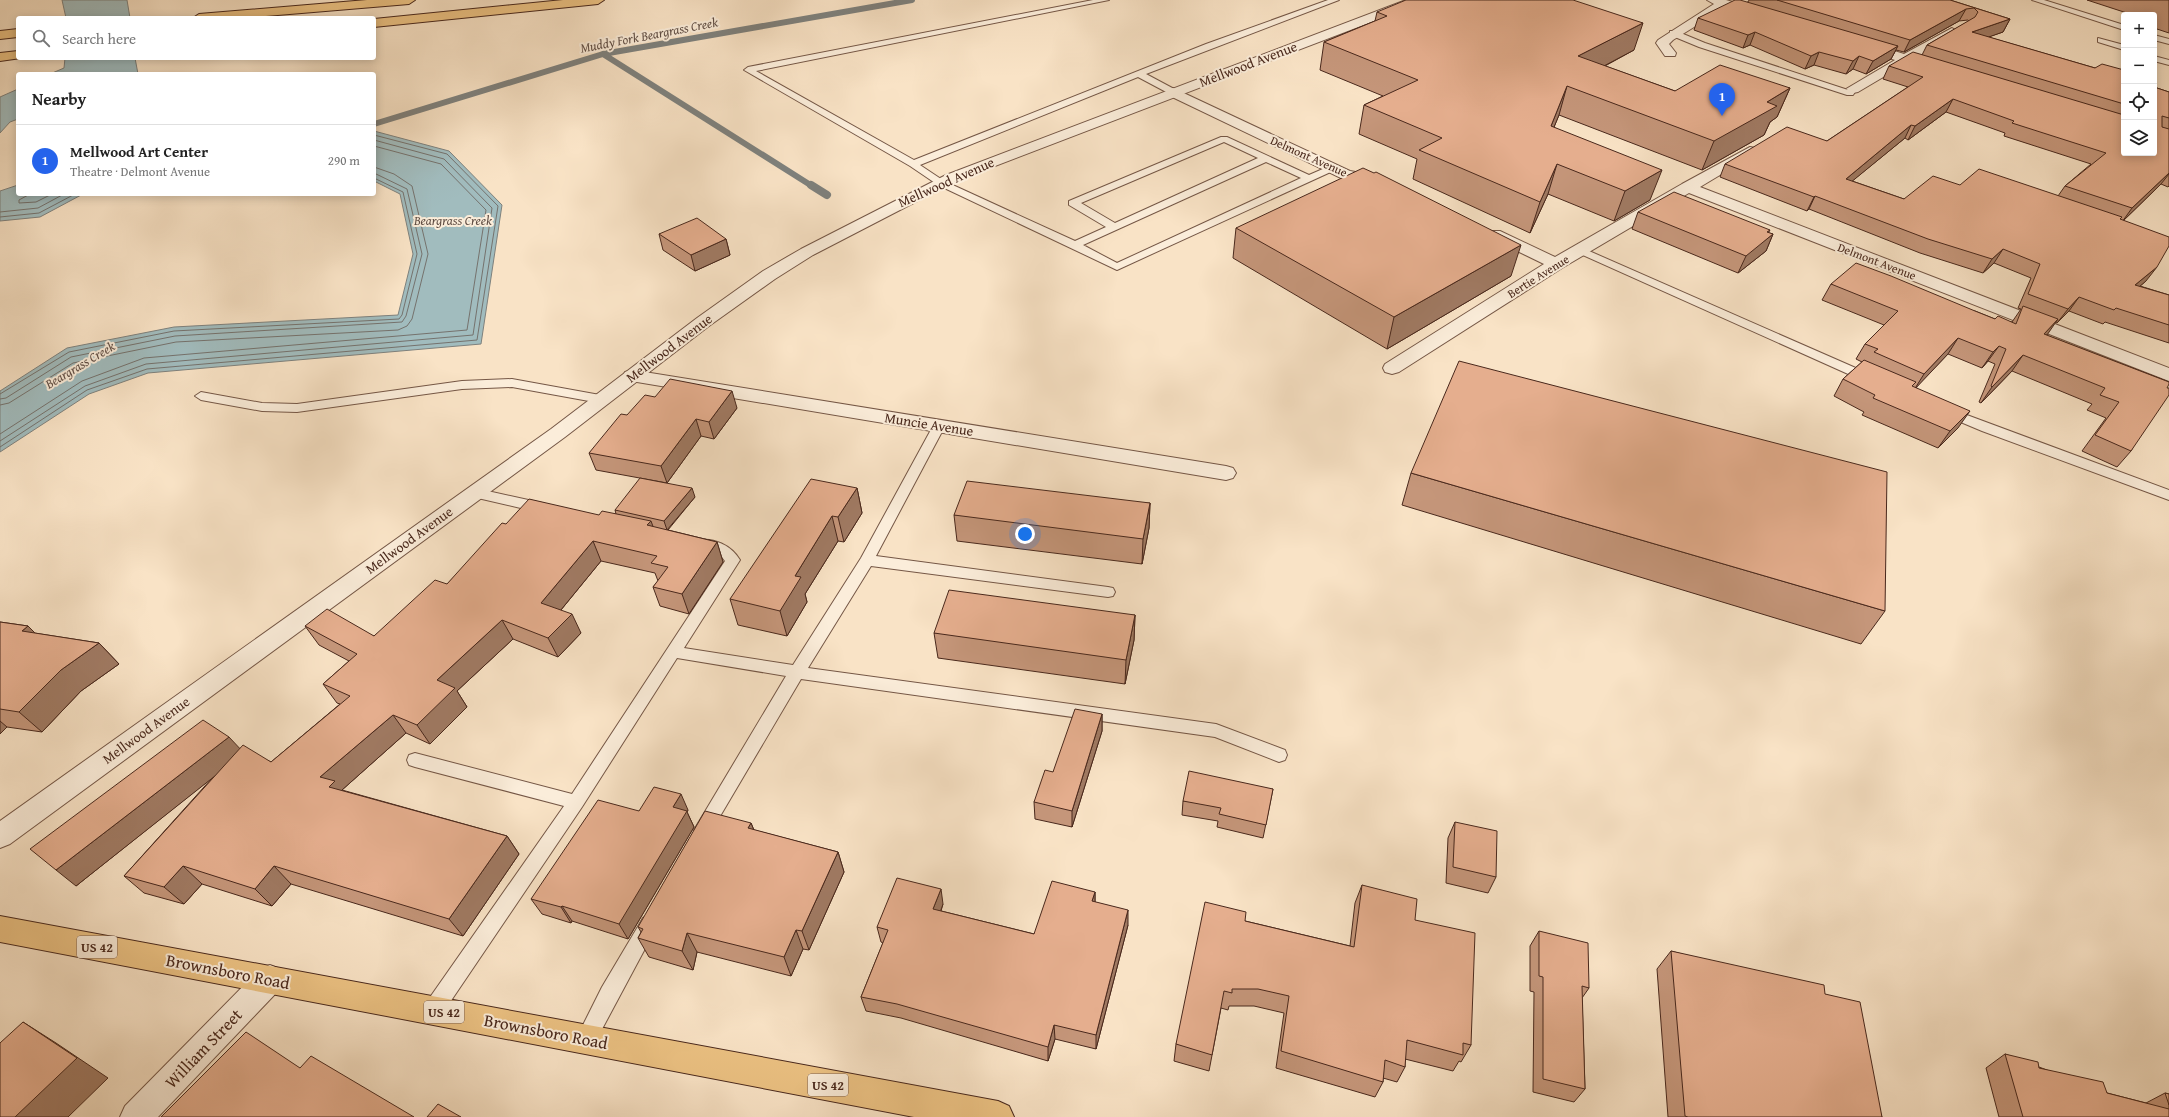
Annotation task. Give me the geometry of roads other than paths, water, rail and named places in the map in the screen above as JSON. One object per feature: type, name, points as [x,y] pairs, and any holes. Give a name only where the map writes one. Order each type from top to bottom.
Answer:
[{"type":"main road","points":[[220,16],[409,0]]},
{"type":"main road","points":[[376,23],[598,0]]},
{"type":"main road","points":[[0,35],[16,33]]},
{"type":"main road","points":[[0,57],[16,55]]},
{"type":"main road","name":"Brownsboro Road","points":[[0,929],[586,1039],[961,1114],[998,1117]]},
{"type":"street","name":"Mellwood Avenue","points":[[0,836],[558,433],[600,399],[769,275],[807,252],[941,183],[1002,157],[1417,0]]},
{"type":"street","points":[[1670,53],[1662,43],[1673,33],[1698,20],[1718,2],[1768,17]]},
{"type":"street","points":[[1853,89],[1903,58],[1964,25]]},
{"type":"street","points":[[1852,42],[1944,71]]},
{"type":"street","name":"Delmont Avenue","points":[[1173,92],[1346,174],[1381,180],[1395,187]]},
{"type":"street","points":[[1687,187],[1762,144]]},
{"type":"street","name":"Delmont Avenue","points":[[1687,187],[2169,375]]},
{"type":"street","name":"Bertie Avenue","points":[[1392,368],[1556,264],[1687,187]]},
{"type":"street","points":[[1479,227],[1556,264]]},
{"type":"street","name":"Muncie Avenue","points":[[632,376],[1226,473]]},
{"type":"street","name":"William Street","points":[[136,1117],[270,979]]},
{"type":"lane","points":[[1105,0],[748,70],[913,164],[941,183],[1075,245],[1117,267],[1332,168]]},
{"type":"lane","points":[[913,164],[1139,74],[1335,0]]},
{"type":"lane","points":[[2036,0],[2121,27]]},
{"type":"lane","points":[[1673,33],[1702,45],[1850,93],[1853,89]]},
{"type":"lane","points":[[2157,38],[2169,42]]},
{"type":"lane","points":[[2101,40],[2121,47]]},
{"type":"lane","points":[[2157,59],[2169,63]]},
{"type":"lane","points":[[1139,74],[1173,92]]},
{"type":"lane","points":[[1114,227],[1073,203],[1224,139],[1308,178]]},
{"type":"lane","points":[[1075,245],[1266,158]]},
{"type":"lane","points":[[1580,250],[1880,382]]},
{"type":"lane","points":[[201,396],[262,408],[297,408],[462,385],[512,382],[600,399]]},
{"type":"lane","points":[[1936,407],[1986,428],[2169,495]]},
{"type":"lane","points":[[694,845],[761,730],[867,560],[939,426]]},
{"type":"lane","points":[[474,493],[558,512]]},
{"type":"lane","points":[[433,1010],[576,802],[733,560],[722,548],[690,541]]},
{"type":"lane","points":[[867,560],[1108,592]]},
{"type":"lane","points":[[674,652],[797,672],[1216,731],[1279,755]]},
{"type":"lane","points":[[415,760],[576,802]]},
{"type":"lane","points":[[586,1039],[609,994],[656,912]]},
{"type":"water","points":[[62,0],[127,0],[130,16],[66,16]]},
{"type":"water","points":[[65,60],[135,60],[138,72],[55,72],[64,68]]},
{"type":"water","points":[[16,90],[16,120],[10,122],[0,133],[0,97]]},
{"type":"water","name":"Beargrass Creek","points":[[376,132],[449,151],[502,205],[481,344],[148,373],[89,394],[0,452],[0,391],[67,348],[174,327],[398,315],[413,254],[400,194],[376,182]]},
{"type":"water","points":[[16,186],[16,196],[79,196],[40,217],[0,221],[0,191]]},
{"type":"waterway","name":"Muddy Fork Beargrass Creek","points":[[603,54],[912,0]]},
{"type":"waterway","name":"Muddy Fork Beargrass Creek","points":[[376,123],[603,54]]},
{"type":"waterway","points":[[603,54],[812,186]]},
{"type":"waterway","points":[[811,185],[827,195]]},
{"type":"place","name":"Mellwood Art Center","points":[[1722,116]]}]
